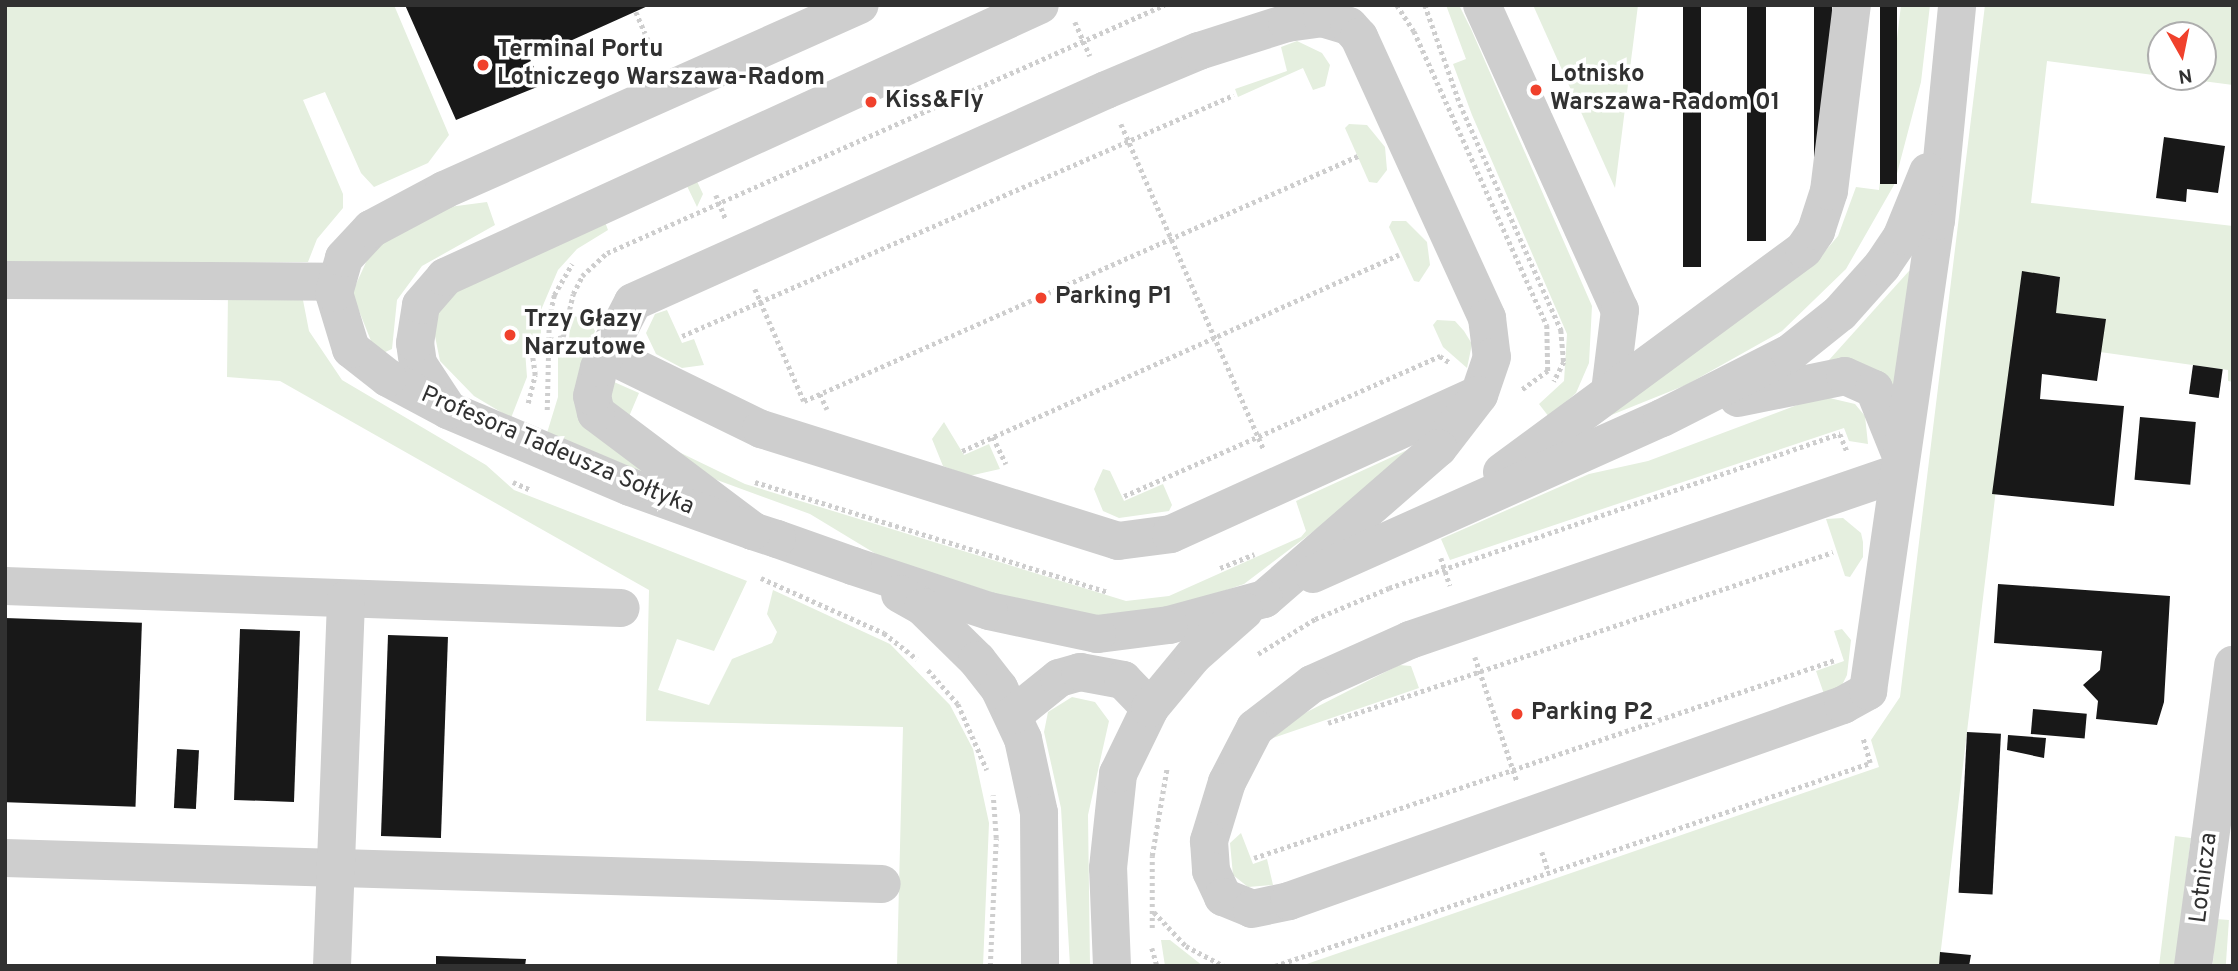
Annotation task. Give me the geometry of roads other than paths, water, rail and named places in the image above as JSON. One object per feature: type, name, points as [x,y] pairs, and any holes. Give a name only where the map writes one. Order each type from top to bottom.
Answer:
[{"type":"street","points":[[5,281],[336,282],[358,239],[398,213],[860,5]]},
{"type":"street","points":[[1482,5],[1620,310],[1610,391]]},
{"type":"street","points":[[1450,510],[1784,267],[1816,231],[1829,191],[1852,5]]},
{"type":"street","points":[[1899,465],[1410,640],[1312,684],[1255,728],[1227,782],[1209,841],[1211,871],[1223,897],[1252,909],[1289,901],[1862,696],[1871,686],[1950,96],[1957,5]]},
{"type":"street","points":[[448,410],[418,364],[415,343],[421,305],[432,288],[466,266],[701,159],[1057,11]]},
{"type":"street","points":[[753,531],[606,426],[592,396],[606,353],[624,316],[642,295],[1199,51],[1287,23],[1322,18],[1349,26],[1365,46],[1487,318],[1494,391],[1427,459],[1264,598],[1212,637],[1150,708],[1118,774],[1111,821],[1112,966]]},
{"type":"street","points":[[1264,598],[1450,510],[1662,418],[1790,353],[1861,292],[1916,207],[1950,96]]},
{"type":"street","name":"Profesora Tadeusza Sołtyka","points":[[336,282],[337,312],[351,349],[388,378],[448,410],[630,487],[853,566],[989,611],[1097,634],[1169,625],[1264,598]]},
{"type":"street","points":[[606,353],[772,433],[1118,541],[1171,534],[1494,391]]},
{"type":"street","points":[[1662,418],[1826,376],[1845,376],[1874,389],[1884,402],[1899,465]]},
{"type":"street","name":"Profesora Tadeusza Sołtyka","points":[[853,566],[923,607],[951,632],[977,660],[1013,715],[1039,813],[1040,966]]},
{"type":"street","points":[[5,586],[621,608]]},
{"type":"street","points":[[332,966],[346,598]]},
{"type":"street","name":"Lotnicza","points":[[2193,966],[2233,665]]},
{"type":"street","points":[[1013,715],[1059,678],[1080,672],[1123,680],[1150,708]]},
{"type":"street","points":[[5,858],[882,884]]},
{"type":"street","name":"Profesora Tadeusza Sołtyka","points":[[1029,966],[1039,914]]},
{"type":"street","name":"Profesora Tadeusza Sołtyka","points":[[1039,914],[1052,966]]},
{"type":"place","name":"Terminal Portu Lotniczego Warszawa-Radom","points":[[483,65]]},
{"type":"place","name":"Lotnisko Warszawa-Radom 01","points":[[1536,90]]},
{"type":"place","name":"Kiss&Fly","points":[[871,102]]},
{"type":"place","name":"Parking P1","points":[[1041,298]]},
{"type":"place","name":"Trzy Głazy Narzutowe","points":[[510,335]]},
{"type":"place","name":"Parking P2","points":[[1517,714]]}]
